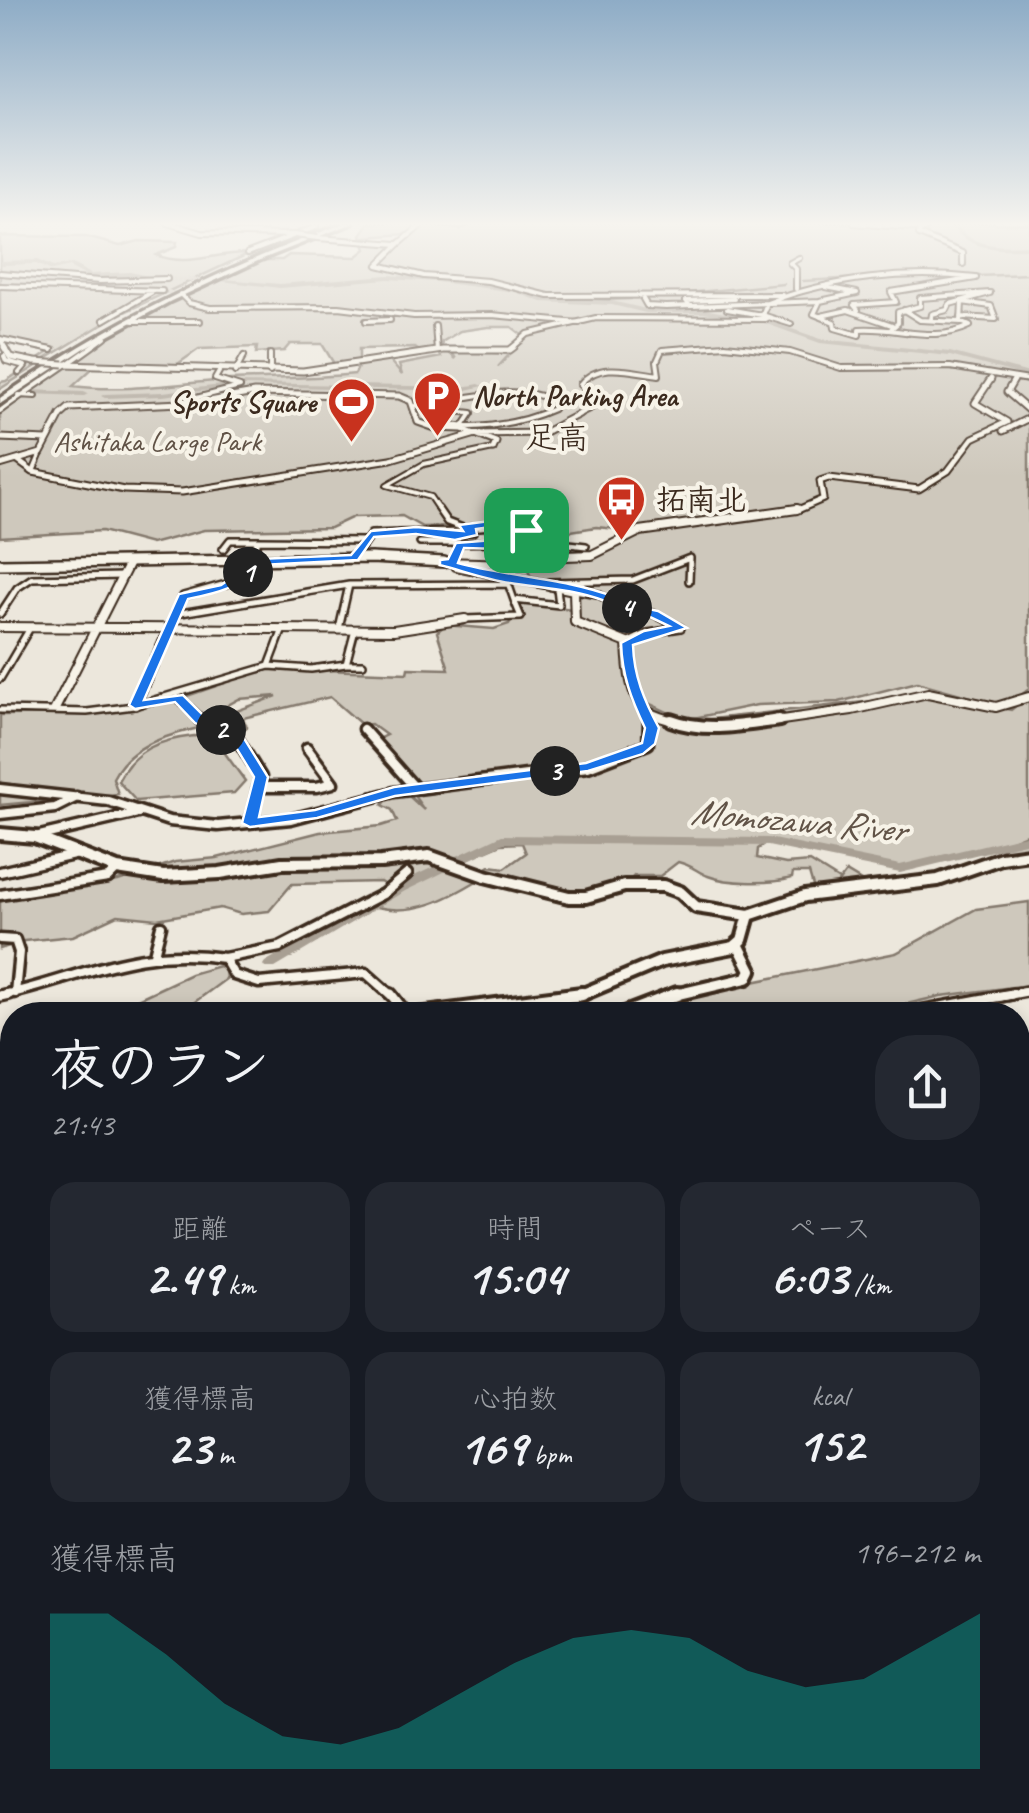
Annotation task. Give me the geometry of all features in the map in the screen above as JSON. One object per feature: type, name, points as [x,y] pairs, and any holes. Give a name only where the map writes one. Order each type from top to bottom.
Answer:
[{"type":"highway","points":[[0,393],[65,349],[139,308]]},
{"type":"highway","points":[[0,402],[70,352],[148,308]]},
{"type":"main road","points":[[0,564],[40,560],[129,563],[354,558],[444,562]]},
{"type":"street","points":[[104,320],[125,308]]},
{"type":"street","points":[[157,308],[134,323],[200,322]]},
{"type":"street","points":[[209,308],[236,308]]},
{"type":"street","points":[[352,308],[378,311],[372,316],[401,319]]},
{"type":"street","points":[[718,308],[791,324]]},
{"type":"street","points":[[764,318],[766,308]]},
{"type":"street","points":[[817,308],[814,314],[854,335],[864,328],[892,327],[898,323],[898,312],[914,308]]},
{"type":"street","points":[[856,308],[859,311]]},
{"type":"street","points":[[931,320],[932,314],[948,308]]},
{"type":"street","points":[[961,320],[962,308]]},
{"type":"street","points":[[904,310],[915,318],[931,320],[996,319],[992,308]]},
{"type":"street","points":[[821,316],[830,310],[859,311],[892,327]]},
{"type":"street","points":[[366,321],[503,316],[579,323]]},
{"type":"street","points":[[751,317],[764,318]]},
{"type":"street","points":[[423,343],[510,350],[528,334],[596,318],[764,318]]},
{"type":"street","points":[[892,327],[890,332],[914,336],[957,333],[970,328],[961,320]]},
{"type":"street","points":[[435,326],[437,346]]},
{"type":"street","points":[[0,411],[47,376],[58,374],[105,337]]},
{"type":"street","points":[[19,373],[25,366],[6,360],[0,338],[45,345],[52,350]]},
{"type":"street","points":[[4,356],[65,365],[270,372],[316,370],[437,346]]},
{"type":"street","points":[[18,462],[33,472],[137,492],[182,492],[391,459],[476,434],[543,433],[595,406],[580,384],[591,372],[609,369],[659,375],[657,361],[662,350],[718,346],[790,352],[841,368],[950,367],[1029,380]]},
{"type":"street","points":[[270,354],[270,372]]},
{"type":"street","points":[[235,372],[244,356]]},
{"type":"street","points":[[176,403],[240,387],[215,379],[219,372]]},
{"type":"street","points":[[444,562],[511,564],[540,557],[577,558],[605,552],[640,532],[741,514],[800,510],[823,499],[820,481],[829,478],[896,490],[919,489],[948,471],[973,438],[1007,422],[975,403],[992,379]]},
{"type":"street","points":[[964,447],[1029,414],[1007,392],[1014,380]]},
{"type":"street","points":[[33,472],[46,441],[69,408],[176,403],[280,392],[406,398],[414,406],[418,422],[496,442],[493,449],[424,464],[387,485],[390,490],[434,500],[440,516],[473,532],[455,536],[416,530],[371,534],[354,558]]},
{"type":"street","points":[[497,392],[540,394],[556,401],[552,409],[522,422],[464,425],[438,421],[432,416],[439,407],[497,392]]},
{"type":"street","points":[[19,395],[36,396]]},
{"type":"street","points":[[414,406],[472,412],[464,425]]},
{"type":"street","points":[[0,439],[46,441]]},
{"type":"street","points":[[0,465],[41,453]]},
{"type":"street","points":[[463,528],[503,524],[538,533],[541,539]]},
{"type":"street","points":[[397,533],[426,536],[439,545],[444,562]]},
{"type":"street","points":[[420,543],[502,545],[541,539],[586,546]]},
{"type":"street","points":[[224,549],[230,540],[365,541]]},
{"type":"street","points":[[135,705],[183,596],[224,588],[241,579],[254,562],[258,540]]},
{"type":"street","points":[[444,562],[460,545]]},
{"type":"street","points":[[539,586],[633,580],[702,553]]},
{"type":"street","points":[[689,580],[690,558]]},
{"type":"street","points":[[444,562],[507,582]]},
{"type":"street","points":[[55,709],[129,563]]},
{"type":"street","points":[[0,614],[17,588],[32,578],[122,576]]},
{"type":"street","points":[[2,629],[394,630],[478,617],[500,622],[521,617],[507,582]]},
{"type":"street","points":[[175,614],[349,585],[507,582],[574,590],[598,594],[619,607],[654,614],[681,628],[648,633],[627,643],[576,622],[574,590]]},
{"type":"street","points":[[339,629],[349,585]]},
{"type":"street","points":[[514,600],[559,605],[557,588],[539,586]]},
{"type":"street","points":[[0,678],[30,628]]},
{"type":"street","points":[[270,666],[283,629]]},
{"type":"street","points":[[346,664],[355,630]]},
{"type":"street","points":[[0,789],[30,796],[108,802],[195,826],[292,819],[416,789],[588,767],[648,744],[651,734],[646,712],[636,698],[627,643]]},
{"type":"street","points":[[0,710],[88,712],[180,699],[270,666],[311,669],[363,664]]},
{"type":"street","points":[[646,712],[684,726],[717,728],[852,710],[928,693],[996,707],[1029,697]]},
{"type":"street","points":[[180,699],[200,720],[237,738],[261,777],[250,823]]},
{"type":"street","points":[[363,729],[416,789]]},
{"type":"street","points":[[260,787],[317,788],[334,783],[307,748]]},
{"type":"street","points":[[0,814],[55,808],[78,798]]},
{"type":"street","points":[[35,837],[138,813]]},
{"type":"street","points":[[1,831],[35,837],[118,869],[174,877],[282,863],[382,862],[429,856],[484,876],[578,898],[624,886],[664,886],[684,894],[696,906],[749,915],[805,896],[938,880],[1002,858],[1029,854]]},
{"type":"street","points":[[0,872],[78,854]]},
{"type":"street","points":[[0,894],[108,878],[118,869]]},
{"type":"street","points":[[0,996],[154,954],[224,958],[280,948],[383,894],[406,874]]},
{"type":"street","points":[[651,1002],[747,978],[751,970],[738,944],[749,915]]},
{"type":"street","points":[[154,954],[161,926]]},
{"type":"street","points":[[0,939],[16,940],[15,993]]},
{"type":"street","points":[[521,1002],[584,994],[662,961],[717,952],[738,944]]},
{"type":"street","points":[[224,958],[231,973],[255,982],[366,973],[383,984],[397,1002]]},
{"type":"street","points":[[972,1002],[1029,992]]},
{"type":"green space","name":"Ashitaka Large Park","points":[[0,308],[134,308],[44,360],[57,363],[155,308],[1029,308],[1029,380],[1016,381],[1029,383],[1029,689],[1012,702],[993,703],[917,682],[839,702],[757,705],[684,720],[638,702],[684,722],[936,694],[1011,710],[1029,695],[1029,833],[997,846],[1029,839],[1029,852],[1009,854],[995,845],[910,869],[768,842],[758,849],[757,858],[786,864],[810,862],[838,883],[846,872],[861,881],[854,887],[815,893],[809,873],[793,873],[792,878],[773,881],[738,882],[708,876],[678,862],[660,876],[634,876],[628,882],[576,897],[479,873],[490,866],[505,868],[526,853],[522,843],[501,844],[452,865],[480,879],[418,907],[376,907],[388,887],[380,882],[292,884],[269,911],[241,914],[220,908],[157,919],[118,915],[73,936],[24,941],[0,949],[0,900],[118,881],[175,862],[217,858],[320,832],[381,826],[397,821],[392,810],[383,805],[388,798],[408,795],[424,810],[410,790],[417,788],[374,741],[386,735],[371,724],[362,725],[330,697],[243,718],[247,727],[239,734],[215,719],[277,696],[239,699],[206,717],[184,697],[268,668],[407,673],[408,668],[449,669],[437,632],[445,625],[494,629],[509,624],[520,602],[572,609],[575,592],[532,578],[528,571],[535,562],[594,554],[616,543],[628,530],[596,527],[546,535],[506,525],[422,527],[402,516],[353,517],[330,528],[204,530],[151,544],[102,531],[0,537],[0,406],[55,365],[41,363],[0,389],[0,382],[55,348],[0,337]],"holes":[[[512,327],[525,337],[510,354],[451,350],[456,359],[448,352],[439,352],[441,357],[399,365],[402,375],[389,360],[359,365],[355,374],[337,376],[126,388],[73,386],[97,364],[172,368],[199,349],[257,347],[256,353],[284,351],[290,344],[322,344],[336,367],[359,363],[359,349],[441,349],[442,342],[460,331]]]},
{"type":"green space","points":[[176,701],[203,727],[164,738],[129,757],[113,778],[118,794],[0,805],[0,715],[89,714]]},
{"type":"green space","points":[[194,736],[214,738],[245,781],[234,793],[136,801],[118,781],[132,761],[149,748]]},
{"type":"green space","points":[[1029,902],[1029,985],[915,1002],[653,1002],[896,953],[976,909]]},
{"type":"green space","points":[[219,966],[225,970],[226,979],[195,1002],[131,1002],[191,974]]},
{"type":"waterway","points":[[632,308],[704,311],[758,320]]},
{"type":"waterway","points":[[766,322],[820,341],[950,354],[1029,375]]},
{"type":"waterway","points":[[105,396],[238,385]]},
{"type":"waterway","points":[[244,385],[463,389],[479,386]]},
{"type":"waterway","points":[[31,392],[84,394]]},
{"type":"waterway","name":"Momozawa River","points":[[270,965],[400,888],[502,839],[768,842],[900,869],[1029,838]]},
{"type":"place","name":"North Parking Area","points":[[438,438]]},
{"type":"place","name":"Sports Square","points":[[351,444]]},
{"type":"place","name":"拓南北","points":[[621,542]]},
{"type":"district","name":"足高","points":[[557,437]]},
{"type":"route","points":[[490,524],[526,530],[538,533],[541,539],[502,545],[460,545],[452,562],[444,562],[507,580],[598,594],[611,599],[610,604],[654,614],[680,626],[680,630],[648,633],[627,643],[636,698],[652,728],[648,744],[638,751],[588,767],[394,792],[317,814],[250,823],[261,777],[237,738],[200,720],[178,698],[135,705],[183,596],[224,588],[241,579],[258,562],[354,558],[371,534],[416,530],[445,536],[468,535],[472,530],[463,528],[490,524]]}]
